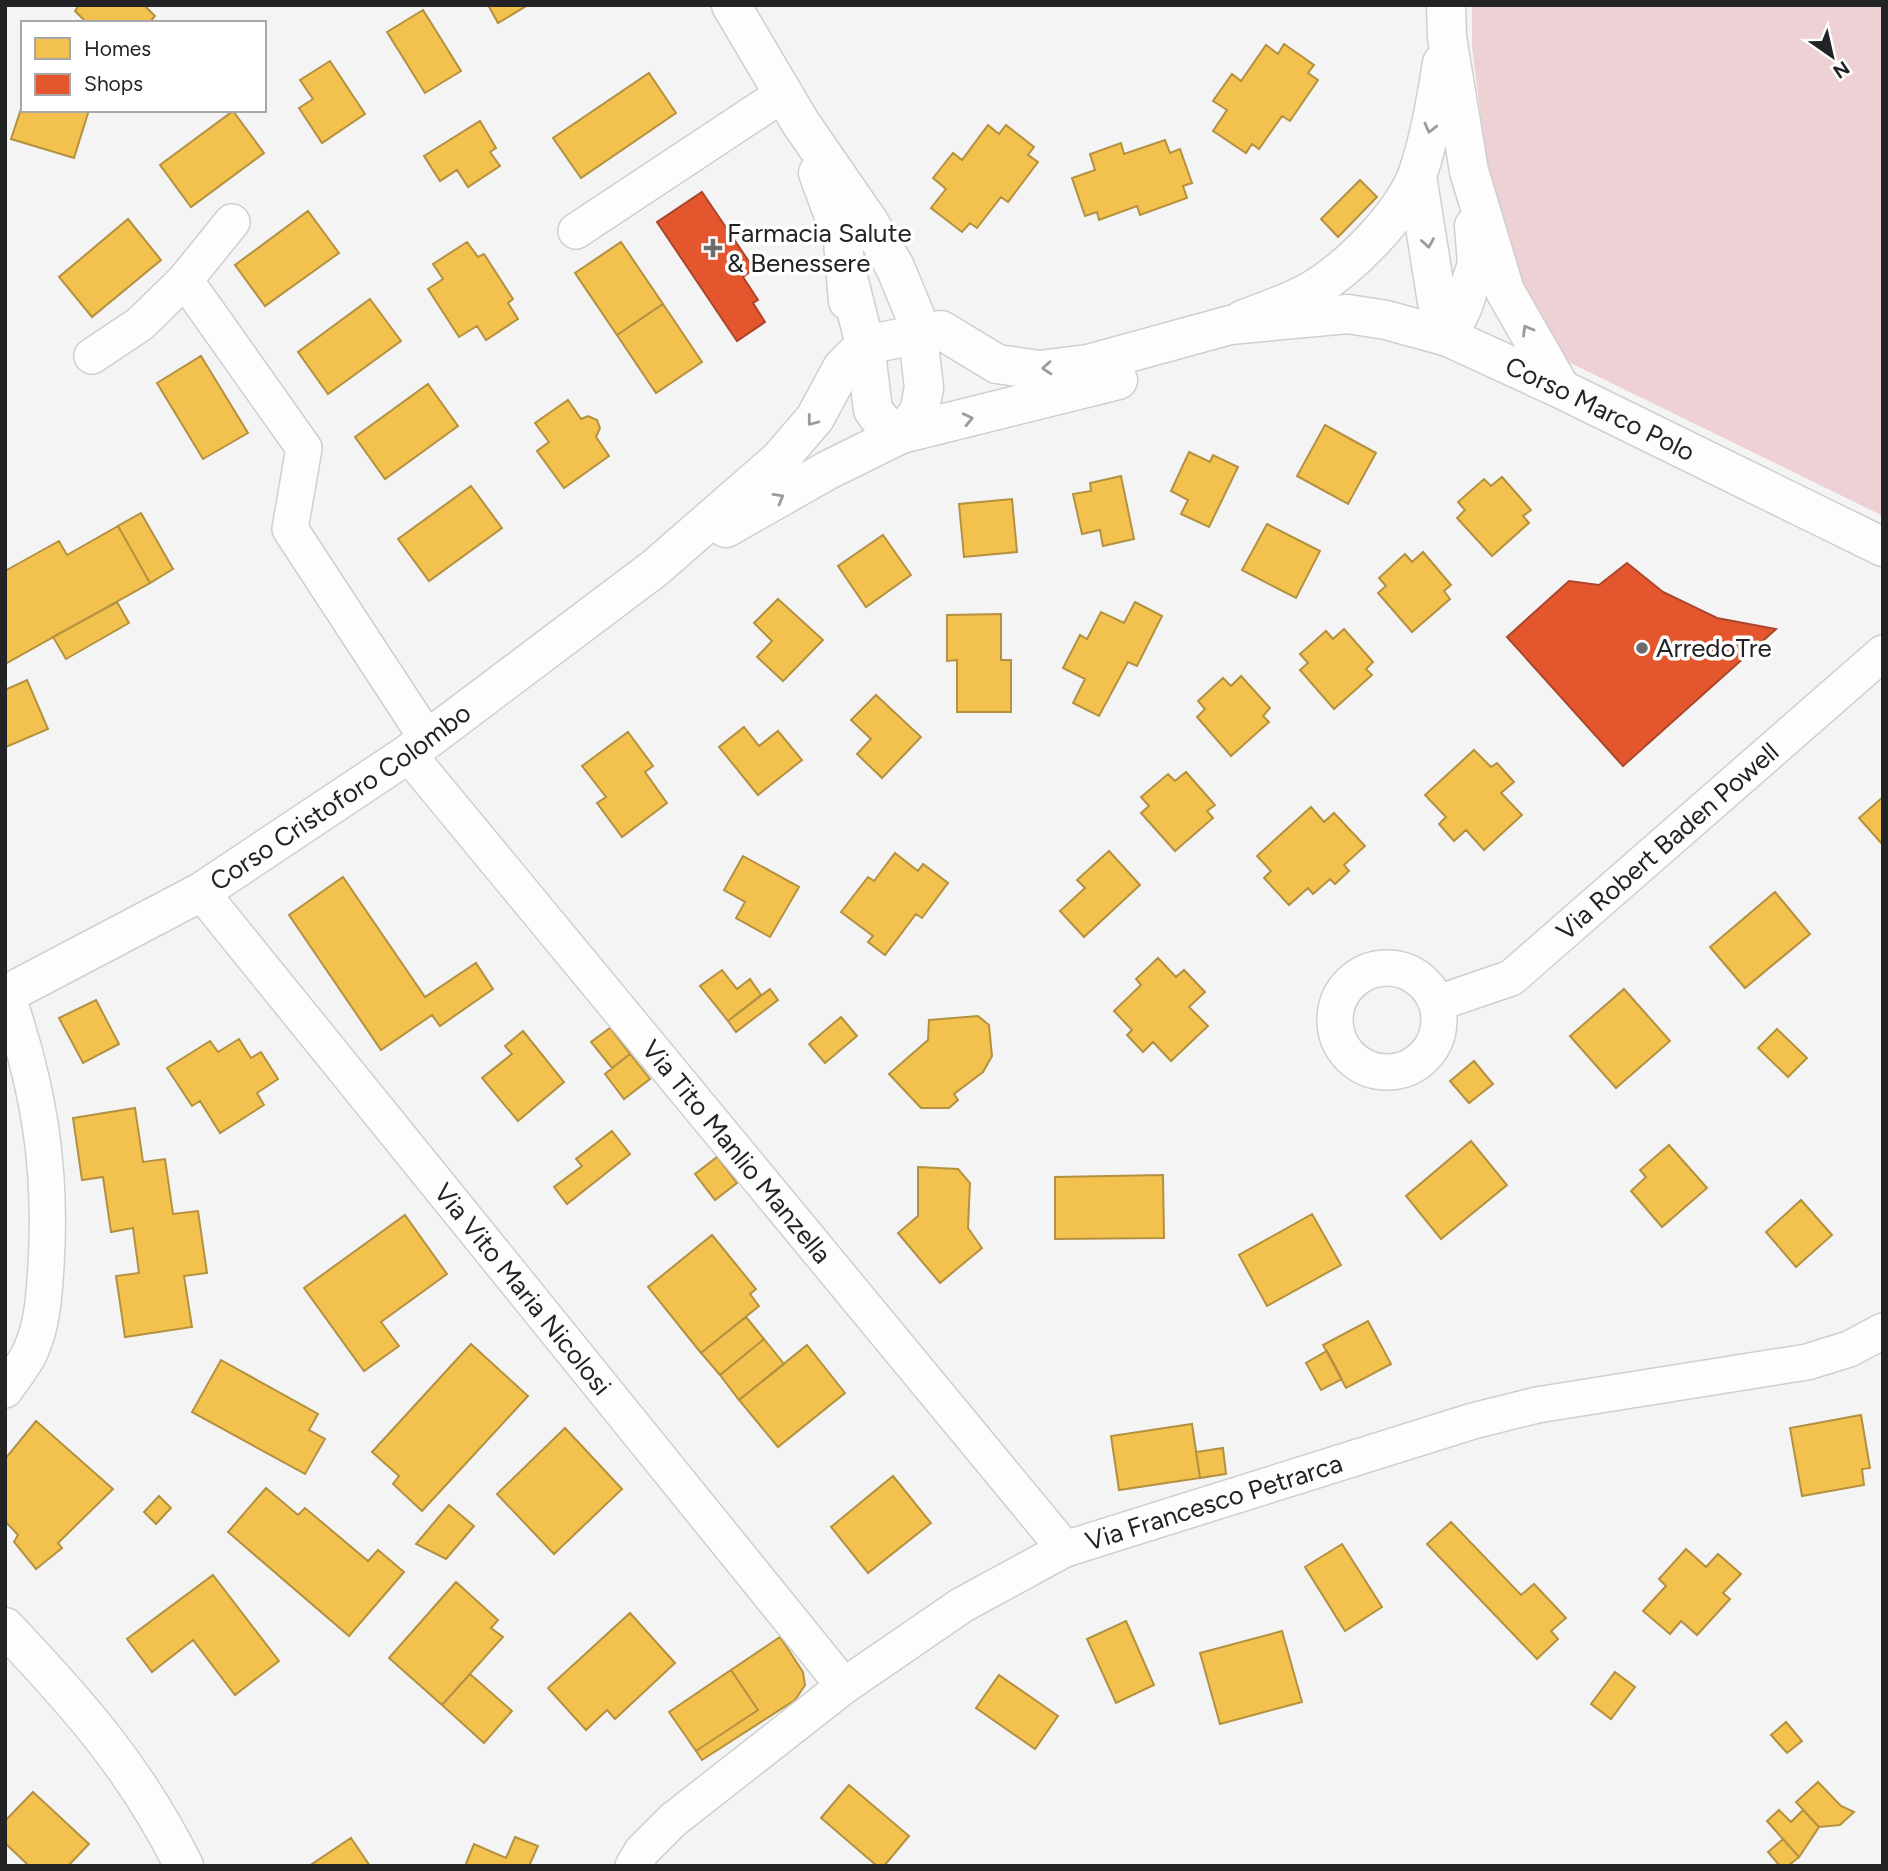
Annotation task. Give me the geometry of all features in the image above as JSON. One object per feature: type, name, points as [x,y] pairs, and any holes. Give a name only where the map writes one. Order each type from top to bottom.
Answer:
[{"type":"main road","points":[[731,5],[791,108],[869,222],[930,331],[919,412],[901,434]]},
{"type":"main road","points":[[1447,21],[1469,171],[1477,264],[1463,306],[1448,337]]},
{"type":"main road","points":[[655,568],[779,460],[815,418],[853,357],[930,331],[997,364],[1039,370],[1088,364],[1230,325],[1311,291],[1361,251],[1389,222],[1417,176],[1432,123],[1447,21]]},
{"type":"main road","points":[[791,108],[843,242],[853,357],[873,410],[886,427],[901,434]]},
{"type":"main road","points":[[1469,171],[1505,291],[1561,389]]},
{"type":"main road","points":[[1417,176],[1437,302],[1448,337]]},
{"type":"main road","name":"Corso Marco Polo","points":[[1306,317],[1348,314],[1448,337],[1561,389],[1883,547]]},
{"type":"main road","points":[[1230,325],[1306,317]]},
{"type":"main road","points":[[655,568],[828,470],[901,434],[1123,379],[1306,317]]},
{"type":"main road","name":"Corso Cristoforo Colombo","points":[[6,995],[201,892],[418,747],[655,568]]},
{"type":"main road","points":[[5,1626],[86,1713],[133,1774],[184,1866]]},
{"type":"street","points":[[576,231],[791,108]]},
{"type":"street","points":[[92,356],[140,324],[185,280],[232,222]]},
{"type":"street","name":"Via Tito Manlio Manzella","points":[[185,280],[304,448],[290,529],[418,747],[1065,1549]]},
{"type":"street","name":"Via Robert Baden Powell","points":[[1438,1003],[1511,978],[1883,653]]},
{"type":"street","name":"Via Vito Maria Nicolosi","points":[[201,892],[844,1686]]},
{"type":"street","points":[[5,1390],[31,1350],[43,1310],[49,1206],[41,1118],[21,1037],[6,995]]},
{"type":"street","name":"Via Francesco Petrarca","points":[[633,1866],[642,1851],[673,1820],[844,1686],[962,1605],[1065,1549],[1473,1421],[1537,1405],[1807,1362],[1849,1349],[1883,1331]]},
{"type":"shaded area","points":[[1472,5],[1883,5],[1883,516],[1556,356],[1510,261],[1485,151],[1472,47]]},
{"type":"building: Homes","points":[[79,5],[144,5],[155,16],[151,21],[85,21],[75,11]]},
{"type":"building: Homes","points":[[488,5],[528,5],[498,23]]},
{"type":"building: Homes","points":[[423,10],[461,71],[425,93],[387,32]]},
{"type":"building: Homes","points":[[1284,44],[1314,65],[1308,73],[1318,80],[1290,121],[1282,116],[1259,149],[1252,144],[1246,153],[1213,131],[1227,110],[1213,101],[1232,74],[1241,81],[1266,45],[1278,54]]},
{"type":"building: Homes","points":[[330,61],[365,114],[322,143],[299,108],[313,99],[300,80]]},
{"type":"building: Homes","points":[[649,73],[676,113],[581,178],[553,138]]},
{"type":"building: Homes","points":[[21,109],[21,112],[88,112],[74,158],[11,139]]},
{"type":"building: Homes","points":[[232,112],[264,153],[191,207],[160,165]]},
{"type":"building: Homes","points":[[480,121],[496,148],[490,152],[500,166],[468,187],[457,170],[440,181],[424,156]]},
{"type":"building: Homes","points":[[988,125],[999,134],[1006,125],[1034,147],[1028,155],[1038,162],[1008,202],[1001,197],[977,228],[970,223],[962,232],[931,208],[946,189],[933,178],[953,153],[962,160]]},
{"type":"building: Homes","points":[[1165,140],[1170,153],[1180,149],[1192,183],[1183,186],[1187,198],[1140,215],[1137,206],[1099,220],[1097,212],[1085,216],[1072,178],[1095,170],[1090,154],[1121,143],[1124,154]]},
{"type":"building: Homes","points":[[1360,180],[1377,197],[1338,237],[1321,219]]},
{"type":"building: Homes","points":[[308,211],[339,253],[265,306],[235,265]]},
{"type":"building: Homes","points":[[128,219],[161,260],[92,317],[59,277]]},
{"type":"building: Homes","points":[[467,242],[478,257],[484,254],[513,299],[508,303],[518,319],[486,340],[477,326],[459,337],[428,289],[443,279],[433,264]]},
{"type":"building: Homes","points":[[621,242],[663,304],[617,335],[575,273]]},
{"type":"building: Homes","points":[[370,299],[401,341],[328,394],[298,352]]},
{"type":"building: Homes","points":[[663,304],[702,362],[656,393],[617,335]]},
{"type":"building: Homes","points":[[201,356],[248,433],[203,459],[157,383]]},
{"type":"building: Homes","points":[[428,384],[458,426],[385,479],[355,437]]},
{"type":"building: Homes","points":[[568,400],[581,419],[588,416],[597,420],[600,428],[596,437],[609,456],[564,488],[537,451],[549,442],[535,423]]},
{"type":"building: Homes","points":[[1325,425],[1376,453],[1348,504],[1297,476]]},
{"type":"building: Homes","points":[[1189,452],[1210,462],[1213,455],[1238,467],[1209,527],[1181,514],[1188,500],[1171,491]]},
{"type":"building: Homes","points":[[1121,476],[1134,539],[1103,546],[1100,530],[1082,534],[1073,494],[1091,491],[1090,483]]},
{"type":"building: Homes","points":[[1502,477],[1531,510],[1523,516],[1529,523],[1492,556],[1457,518],[1465,510],[1458,502],[1484,479],[1491,486]]},
{"type":"building: Homes","points":[[471,486],[502,528],[429,581],[398,539]]},
{"type":"building: Homes","points":[[1012,499],[1017,552],[964,557],[959,504]]},
{"type":"building: Homes","points":[[141,513],[173,569],[150,583],[118,526]]},
{"type":"building: Homes","points":[[1267,524],[1320,551],[1296,598],[1242,570]]},
{"type":"building: Homes","points":[[118,526],[150,583],[5,664],[5,571],[59,541],[67,555]]},
{"type":"building: Homes","points":[[883,535],[911,575],[866,607],[838,566]]},
{"type":"building: Homes","points":[[1423,552],[1451,585],[1444,591],[1450,599],[1412,632],[1378,593],[1386,586],[1379,578],[1405,554],[1412,562]]},
{"type":"building: Homes","points":[[778,599],[823,640],[783,681],[757,657],[772,641],[754,623]]},
{"type":"building: Homes","points":[[117,602],[129,623],[66,659],[53,637]]},
{"type":"building: Homes","points":[[1135,602],[1162,616],[1137,666],[1128,662],[1099,716],[1073,703],[1085,679],[1063,668],[1080,635],[1087,639],[1101,612],[1124,623]]},
{"type":"building: Homes","points":[[1001,614],[1001,660],[1011,660],[1011,712],[957,712],[957,660],[947,661],[947,615]]},
{"type":"building: Homes","points":[[1344,629],[1373,662],[1366,669],[1372,675],[1334,709],[1300,670],[1308,663],[1300,654],[1326,631],[1333,639]]},
{"type":"building: Homes","points":[[1241,676],[1270,708],[1263,716],[1269,722],[1231,756],[1197,717],[1205,709],[1198,701],[1223,678],[1231,686]]},
{"type":"building: Homes","points":[[27,680],[48,729],[6,747],[5,690]]},
{"type":"building: Homes","points":[[876,695],[921,737],[882,778],[857,754],[871,739],[851,720]]},
{"type":"building: Homes","points":[[744,727],[759,746],[778,731],[802,760],[758,795],[719,747]]},
{"type":"building: Homes","points":[[628,732],[653,766],[645,772],[667,803],[622,837],[597,803],[606,797],[582,766]]},
{"type":"building: Homes","points":[[1474,750],[1491,767],[1497,763],[1514,782],[1501,793],[1522,815],[1484,850],[1466,830],[1454,841],[1439,824],[1446,817],[1425,795]]},
{"type":"building: Homes","points":[[1186,772],[1215,805],[1207,811],[1213,818],[1175,851],[1141,813],[1149,806],[1141,797],[1168,774],[1175,781]]},
{"type":"building: Homes","points":[[1883,797],[1883,845],[1859,818]]},
{"type":"building: Homes","points":[[1311,807],[1324,822],[1334,813],[1365,846],[1344,865],[1349,871],[1335,884],[1330,879],[1313,894],[1308,888],[1289,905],[1264,878],[1271,871],[1257,856]]},
{"type":"building: Homes","points":[[1109,851],[1140,885],[1084,937],[1060,911],[1085,888],[1077,880]]},
{"type":"building: Homes","points":[[895,853],[918,871],[923,864],[948,883],[922,918],[916,914],[885,955],[868,942],[873,936],[841,912],[868,877],[874,881]]},
{"type":"building: Homes","points":[[743,856],[799,887],[770,937],[736,918],[745,902],[724,890]]},
{"type":"building: Homes","points":[[343,877],[425,997],[476,963],[493,989],[440,1026],[432,1015],[381,1050],[289,915]]},
{"type":"building: Homes","points":[[1775,892],[1810,934],[1745,988],[1710,947]]},
{"type":"building: Homes","points":[[1158,958],[1176,977],[1184,970],[1205,992],[1189,1007],[1208,1026],[1171,1061],[1153,1042],[1143,1052],[1127,1035],[1132,1030],[1114,1011],[1141,985],[1136,979]]},
{"type":"building: Homes","points":[[722,970],[737,989],[750,979],[761,995],[728,1021],[700,986]]},
{"type":"building: Homes","points":[[770,989],[778,1000],[736,1032],[728,1021]]},
{"type":"building: Homes","points":[[1624,989],[1670,1041],[1616,1088],[1570,1036]]},
{"type":"building: Homes","points":[[96,1000],[119,1044],[83,1063],[59,1018]]},
{"type":"building: Homes","points":[[978,1016],[989,1025],[992,1056],[983,1072],[954,1094],[958,1100],[949,1108],[921,1108],[889,1074],[928,1040],[929,1020]]},
{"type":"building: Homes","points":[[841,1017],[857,1036],[825,1063],[809,1044]]},
{"type":"building: Homes","points":[[610,1028],[630,1054],[612,1068],[591,1042]]},
{"type":"building: Homes","points":[[1777,1029],[1807,1058],[1788,1077],[1758,1048]]},
{"type":"building: Homes","points":[[523,1031],[564,1082],[518,1121],[482,1078],[512,1054],[505,1046]]},
{"type":"building: Homes","points":[[239,1039],[251,1058],[261,1052],[278,1079],[257,1093],[264,1105],[220,1133],[200,1101],[192,1106],[167,1068],[210,1041],[218,1052]]},
{"type":"building: Homes","points":[[630,1054],[650,1079],[624,1099],[605,1074]]},
{"type":"building: Homes","points":[[1474,1061],[1493,1084],[1469,1103],[1450,1081]]},
{"type":"building: Homes","points":[[135,1108],[143,1162],[165,1159],[173,1214],[198,1211],[207,1273],[184,1276],[192,1327],[125,1337],[116,1276],[139,1273],[133,1228],[111,1232],[103,1177],[82,1180],[73,1118]]},
{"type":"building: Homes","points":[[612,1131],[630,1154],[567,1204],[554,1187],[582,1166],[576,1159]]},
{"type":"building: Homes","points":[[1471,1141],[1507,1185],[1441,1239],[1406,1196]]},
{"type":"building: Homes","points":[[1669,1145],[1707,1188],[1662,1227],[1631,1191],[1646,1177],[1640,1170]]},
{"type":"building: Homes","points":[[717,1157],[737,1183],[715,1200],[695,1174]]},
{"type":"building: Homes","points":[[918,1167],[958,1169],[970,1183],[968,1228],[982,1248],[940,1283],[898,1233],[918,1216]]},
{"type":"building: Homes","points":[[1163,1175],[1164,1238],[1055,1239],[1055,1177]]},
{"type":"building: Homes","points":[[1801,1200],[1832,1235],[1796,1267],[1766,1232]]},
{"type":"building: Homes","points":[[1312,1214],[1341,1265],[1267,1306],[1239,1255]]},
{"type":"building: Homes","points":[[405,1215],[447,1274],[381,1322],[399,1346],[364,1371],[304,1288]]},
{"type":"building: Homes","points":[[712,1235],[756,1289],[750,1294],[759,1306],[701,1353],[648,1287]]},
{"type":"building: Homes","points":[[746,1317],[764,1339],[720,1375],[701,1353]]},
{"type":"building: Homes","points":[[1368,1321],[1391,1364],[1346,1388],[1323,1345]]},
{"type":"building: Homes","points":[[764,1339],[784,1364],[739,1400],[720,1375]]},
{"type":"building: Homes","points":[[471,1344],[528,1396],[422,1511],[393,1484],[399,1476],[372,1452]]},
{"type":"building: Homes","points":[[807,1345],[845,1393],[778,1447],[739,1400]]},
{"type":"building: Homes","points":[[1327,1351],[1342,1379],[1321,1390],[1306,1363]]},
{"type":"building: Homes","points":[[221,1360],[318,1414],[309,1430],[325,1439],[305,1474],[192,1412]]},
{"type":"building: Homes","points":[[1861,1415],[1870,1468],[1862,1469],[1864,1485],[1802,1496],[1790,1428]]},
{"type":"building: Homes","points":[[36,1421],[113,1489],[58,1543],[62,1548],[36,1569],[14,1542],[18,1535],[5,1521],[5,1459]]},
{"type":"building: Homes","points":[[1192,1424],[1200,1478],[1119,1490],[1111,1436]]},
{"type":"building: Homes","points":[[565,1428],[622,1489],[554,1554],[497,1494]]},
{"type":"building: Homes","points":[[1223,1448],[1226,1474],[1200,1478],[1196,1452]]},
{"type":"building: Homes","points":[[893,1476],[931,1523],[868,1573],[831,1527]]},
{"type":"building: Homes","points":[[266,1488],[298,1515],[305,1508],[368,1561],[378,1550],[404,1572],[349,1636],[228,1532]]},
{"type":"building: Homes","points":[[159,1496],[171,1508],[156,1524],[144,1512]]},
{"type":"building: Homes","points":[[449,1505],[474,1526],[446,1559],[416,1544]]},
{"type":"building: Homes","points":[[1451,1522],[1521,1595],[1534,1584],[1566,1618],[1551,1631],[1558,1639],[1537,1659],[1427,1544]]},
{"type":"building: Homes","points":[[1342,1544],[1382,1607],[1345,1631],[1305,1567]]},
{"type":"building: Homes","points":[[1686,1549],[1706,1567],[1718,1554],[1741,1574],[1723,1593],[1730,1599],[1697,1635],[1681,1621],[1670,1634],[1643,1611],[1666,1586],[1659,1579]]},
{"type":"building: Homes","points":[[213,1575],[279,1661],[235,1695],[193,1640],[152,1672],[127,1639]]},
{"type":"building: Homes","points":[[456,1582],[498,1620],[491,1628],[503,1637],[442,1705],[389,1658]]},
{"type":"building: Homes","points":[[630,1613],[675,1663],[615,1719],[607,1710],[586,1730],[548,1688]]},
{"type":"building: Homes","points":[[1126,1621],[1154,1685],[1116,1703],[1087,1639]]},
{"type":"building: Homes","points":[[1282,1631],[1302,1702],[1220,1724],[1200,1653]]},
{"type":"building: Homes","points":[[780,1637],[803,1672],[805,1685],[795,1700],[702,1760],[696,1751],[758,1710],[731,1670]]},
{"type":"building: Homes","points":[[731,1670],[758,1710],[696,1751],[669,1712]]},
{"type":"building: Homes","points":[[1615,1672],[1635,1687],[1611,1719],[1591,1704]]},
{"type":"building: Homes","points":[[470,1674],[512,1711],[484,1743],[442,1705]]},
{"type":"building: Homes","points":[[999,1675],[1058,1716],[1035,1749],[976,1708]]},
{"type":"building: Homes","points":[[1786,1722],[1802,1741],[1787,1753],[1771,1735]]},
{"type":"building: Homes","points":[[1818,1782],[1841,1806],[1854,1812],[1840,1825],[1819,1827],[1796,1802]]},
{"type":"building: Homes","points":[[849,1785],[909,1836],[884,1866],[877,1866],[821,1818]]},
{"type":"building: Homes","points":[[33,1792],[89,1844],[68,1866],[29,1866],[5,1843],[5,1821]]},
{"type":"building: Homes","points":[[1779,1810],[1791,1822],[1803,1810],[1819,1827],[1799,1857],[1767,1821]]},
{"type":"building: Homes","points":[[515,1837],[538,1846],[529,1866],[465,1866],[474,1844],[506,1858]]},
{"type":"building: Homes","points":[[351,1838],[370,1866],[309,1866]]},
{"type":"building: Homes","points":[[1783,1839],[1799,1857],[1788,1866],[1780,1866],[1768,1852]]},
{"type":"building: Shops","points":[[702,192],[754,269],[743,277],[758,300],[753,303],[765,322],[737,341],[657,222]]},
{"type":"building: Shops","points":[[1627,563],[1663,592],[1717,618],[1776,629],[1623,766],[1507,637],[1569,581],[1599,585]]},
{"type":"place","name":"Farmacia Salute & Benessere","points":[[713,248]]},
{"type":"place","name":"ArredoTre","points":[[1642,648]]}]
